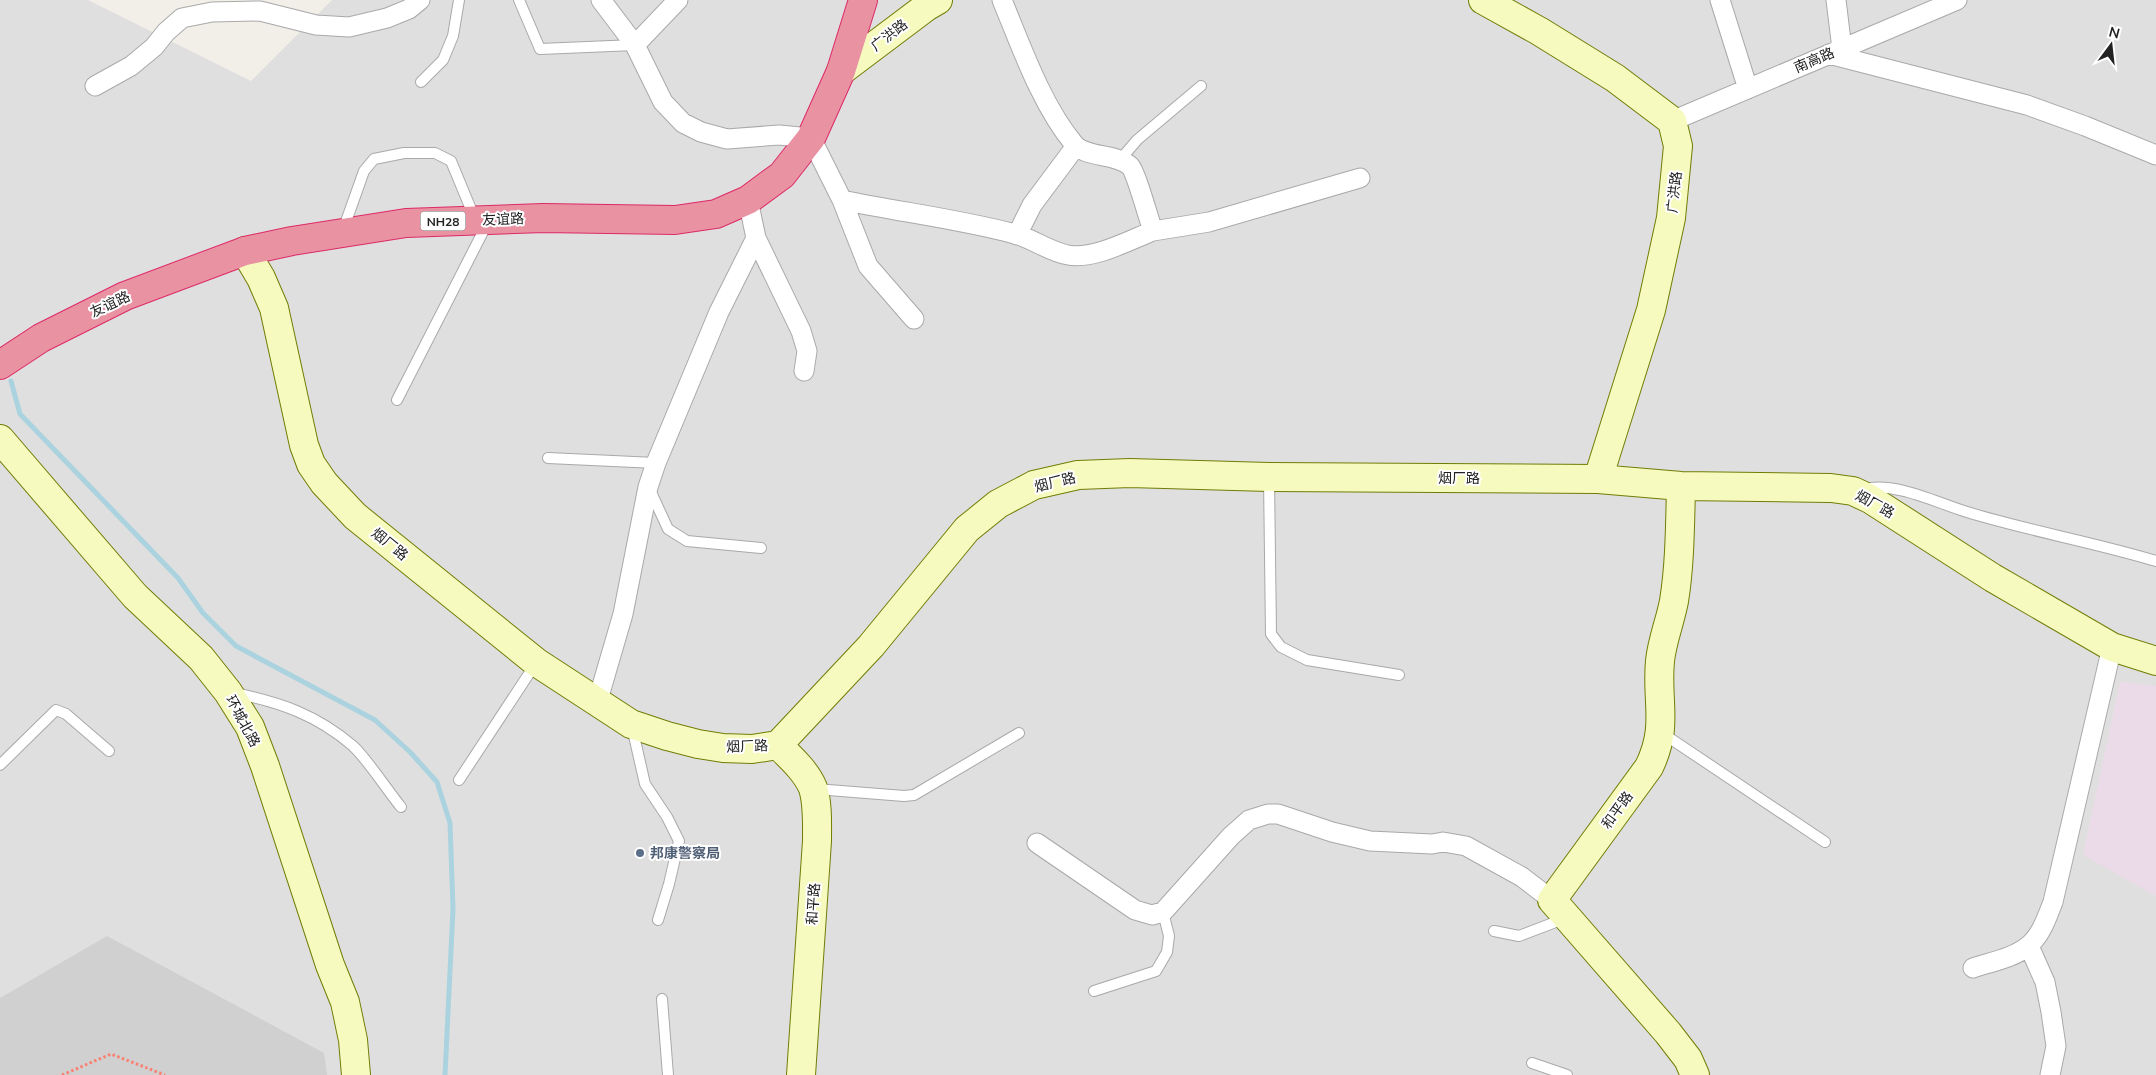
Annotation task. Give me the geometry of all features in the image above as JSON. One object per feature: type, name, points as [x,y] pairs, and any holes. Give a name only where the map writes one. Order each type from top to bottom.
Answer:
[{"type":"highway","name":"NH28","points":[[842,72],[863,0]]},
{"type":"highway","name":"友谊路","points":[[0,365],[41,338],[125,296],[245,251],[343,232],[406,223],[543,218],[675,220],[716,214],[748,200],[782,175],[811,138],[842,72]]},
{"type":"street","points":[[95,86],[131,66],[154,47],[166,32],[182,18],[212,12],[260,11],[316,25],[349,27],[387,18],[409,9],[420,0]]},
{"type":"street","points":[[601,0],[635,45],[663,102],[683,123],[701,132],[727,139],[779,135],[811,138],[842,200],[868,266],[914,319]]},
{"type":"street","points":[[635,45],[678,0]]},
{"type":"street","name":"广洪路","points":[[842,72],[926,7],[938,0]]},
{"type":"street","points":[[1002,0],[1026,58],[1058,123],[1076,146],[1120,160],[1132,167],[1152,231]]},
{"type":"street","points":[[1483,0],[1539,31],[1615,78],[1672,121]]},
{"type":"street","points":[[1720,0],[1748,88]]},
{"type":"street","points":[[1836,0],[1836,52],[2027,105],[2156,155]]},
{"type":"street","name":"南高路","points":[[1672,121],[1957,0]]},
{"type":"street","name":"广洪路","points":[[1598,479],[1651,310],[1671,218],[1678,146],[1672,121]]},
{"type":"street","points":[[1016,235],[1032,205],[1076,146]]},
{"type":"street","points":[[842,200],[967,223],[1016,235],[1069,256],[1094,254],[1152,231],[1209,222],[1360,178]]},
{"type":"street","points":[[748,200],[756,238],[801,331],[807,350],[804,372]]},
{"type":"street","points":[[597,703],[623,614],[648,487],[656,463],[719,312],[756,238]]},
{"type":"street","name":"烟厂路","points":[[245,251],[261,278],[274,308],[304,445],[311,464],[324,483],[355,516],[536,662],[631,724],[667,736],[723,748],[752,749],[778,744],[872,646],[967,529],[998,504],[1034,485],[1078,475],[1130,473],[1269,477],[1598,479],[1681,486],[1831,488],[1852,491],[1870,499],[1993,578],[2112,647],[2156,661]]},
{"type":"street","name":"环城北路","points":[[0,440],[135,596],[202,658],[228,692],[250,727],[265,766],[330,965],[345,1002],[356,1075]]},
{"type":"street","name":"和平路","points":[[1559,909],[1649,766],[1657,750],[1661,732],[1660,662],[1675,595],[1681,486]]},
{"type":"street","points":[[1973,968],[2019,952],[2029,946],[2042,929],[2053,902],[2112,647]]},
{"type":"street","name":"和平路","points":[[778,744],[799,766],[812,788],[816,815],[817,840],[801,1075]]},
{"type":"street","points":[[1037,843],[1135,910],[1152,915],[1162,912],[1231,836],[1249,820],[1268,814],[1278,814],[1332,832],[1370,841],[1432,844],[1443,842],[1466,846],[1522,877],[1559,909],[1668,1033],[1688,1059],[1695,1075]]},
{"type":"street","points":[[2029,946],[2045,982],[2053,1020],[2056,1046],[2050,1075]]},
{"type":"lane","points":[[421,82],[443,60],[453,36],[459,0]]},
{"type":"lane","points":[[519,0],[540,49],[635,45]]},
{"type":"lane","points":[[1120,160],[1137,140],[1202,86]]},
{"type":"lane","points":[[343,232],[364,171],[374,159],[404,153],[435,152],[451,160],[482,220],[397,400]]},
{"type":"lane","points":[[548,458],[656,463]]},
{"type":"lane","points":[[1269,477],[1271,634],[1281,647],[1307,660],[1399,674]]},
{"type":"lane","points":[[648,487],[668,529],[687,541],[761,548]]},
{"type":"lane","points":[[1852,491],[1875,487],[1909,492],[1967,512],[2156,561]]},
{"type":"lane","points":[[459,780],[536,662]]},
{"type":"lane","points":[[228,692],[263,699],[309,715],[354,747],[401,807]]},
{"type":"lane","points":[[0,766],[56,710],[66,714],[109,750]]},
{"type":"lane","points":[[631,724],[645,784],[667,817],[679,841],[658,920]]},
{"type":"lane","points":[[1661,732],[1825,842]]},
{"type":"lane","points":[[812,788],[904,796],[914,795],[1019,733]]},
{"type":"lane","points":[[1494,932],[1519,936],[1559,909]]},
{"type":"lane","points":[[1094,991],[1156,971],[1168,952],[1169,936],[1162,912]]},
{"type":"lane","points":[[662,999],[668,1075]]},
{"type":"lane","points":[[1532,1063],[1567,1075]]},
{"type":"path","points":[[62,1075],[111,1054],[165,1075]]},
{"type":"path","points":[[151,1075],[152,1070]]},
{"type":"shaded area","points":[[0,0],[88,0],[251,81],[332,0],[2156,0],[2156,1075],[0,1075]]},
{"type":"shaded area","points":[[2120,682],[2156,686],[2156,896],[2083,855]]},
{"type":"shaded area","points":[[107,936],[324,1053],[327,1075],[0,1075],[0,998]]},
{"type":"waterway","points":[[11,381],[20,414],[178,578],[203,613],[236,646],[375,720],[410,752],[437,782],[450,823],[453,909],[445,1075]]},
{"type":"place","name":"邦康警察局","points":[[640,853]]}]
